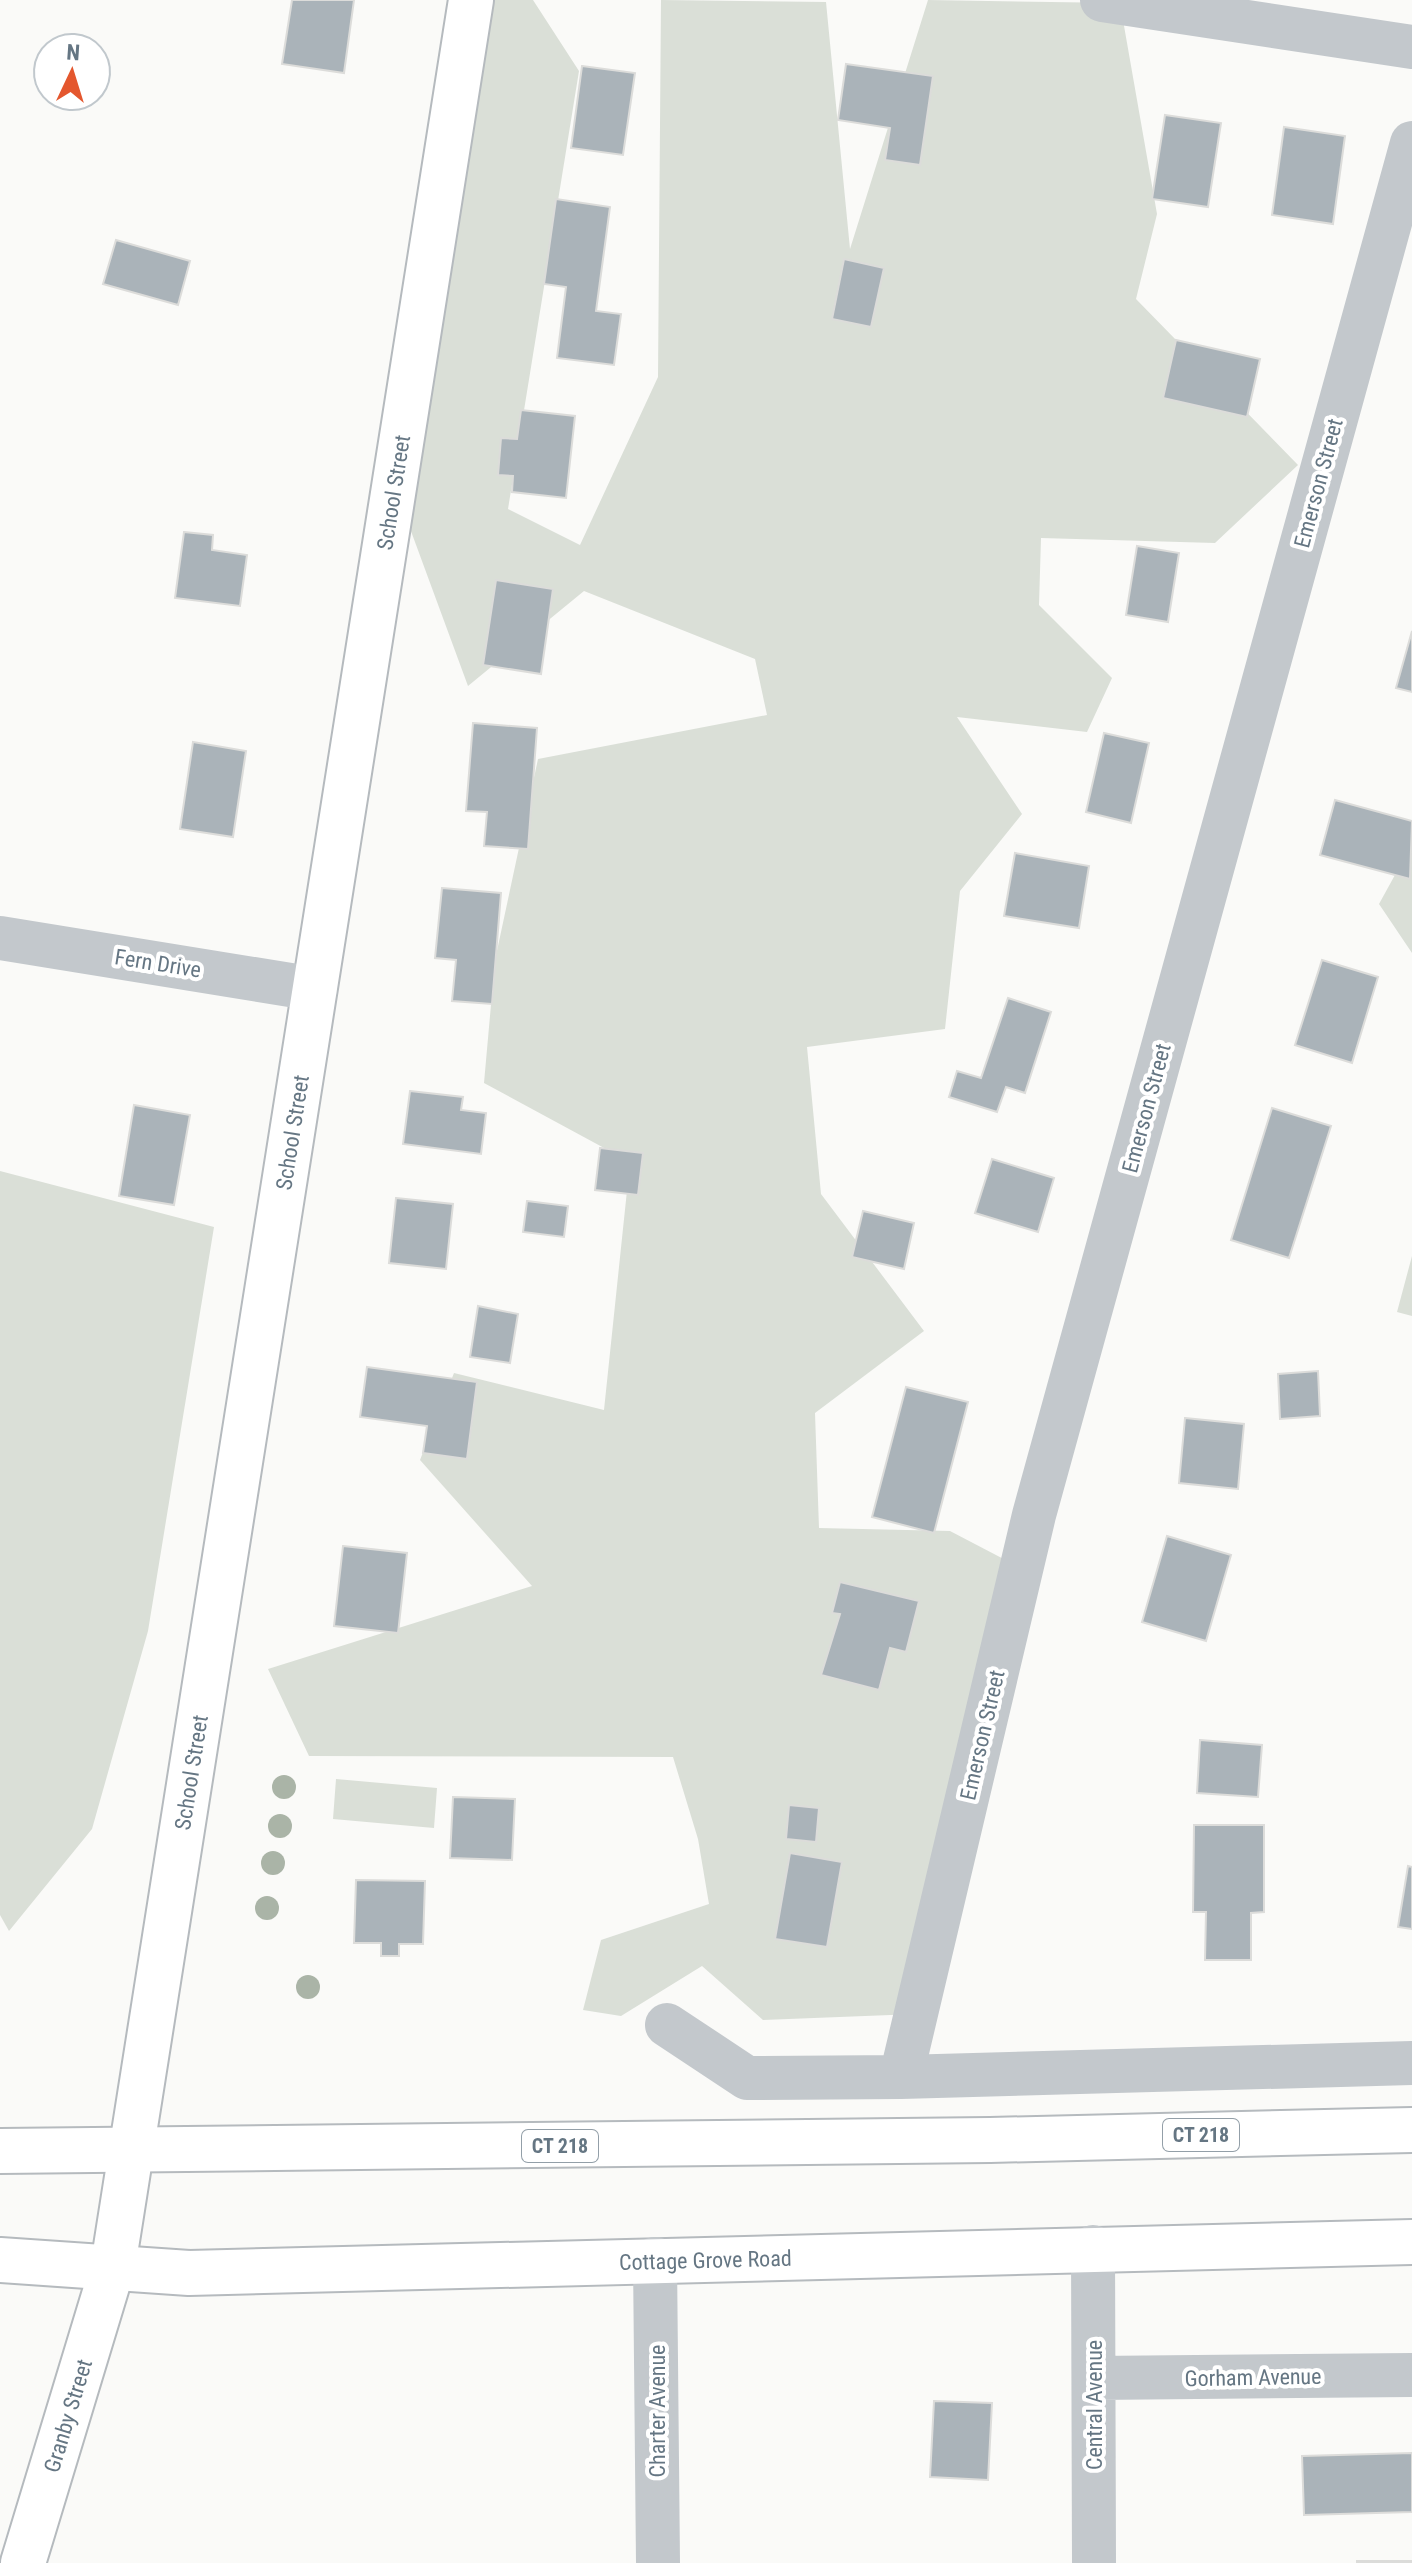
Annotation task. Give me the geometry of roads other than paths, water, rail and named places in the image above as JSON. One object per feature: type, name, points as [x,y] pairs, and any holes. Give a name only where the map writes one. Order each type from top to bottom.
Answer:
[{"type":"main road","name":"School Street","points":[[113,2266],[471,0]]},
{"type":"main road","name":"CT 218","points":[[0,2151],[990,2140],[1412,2130]]},
{"type":"main road","name":"Cottage Grove Road","points":[[0,2260],[189,2273],[1093,2247],[1412,2242]]},
{"type":"main road","name":"Granby Street","points":[[23,2563],[113,2266]]},
{"type":"street","points":[[1102,0],[1412,47]]},
{"type":"street","name":"Emerson Street","points":[[901,2077],[1034,1515],[1412,143]]},
{"type":"street","name":"Fern Drive","points":[[0,938],[315,989]]},
{"type":"street","points":[[667,2025],[747,2078],[901,2077],[1412,2063]]},
{"type":"street","name":"Central Avenue","points":[[1093,2247],[1094,2563]]},
{"type":"street","name":"Charter Avenue","points":[[655,2259],[658,2563]]},
{"type":"street","name":"Gorham Avenue","points":[[1095,2378],[1412,2375]]}]
